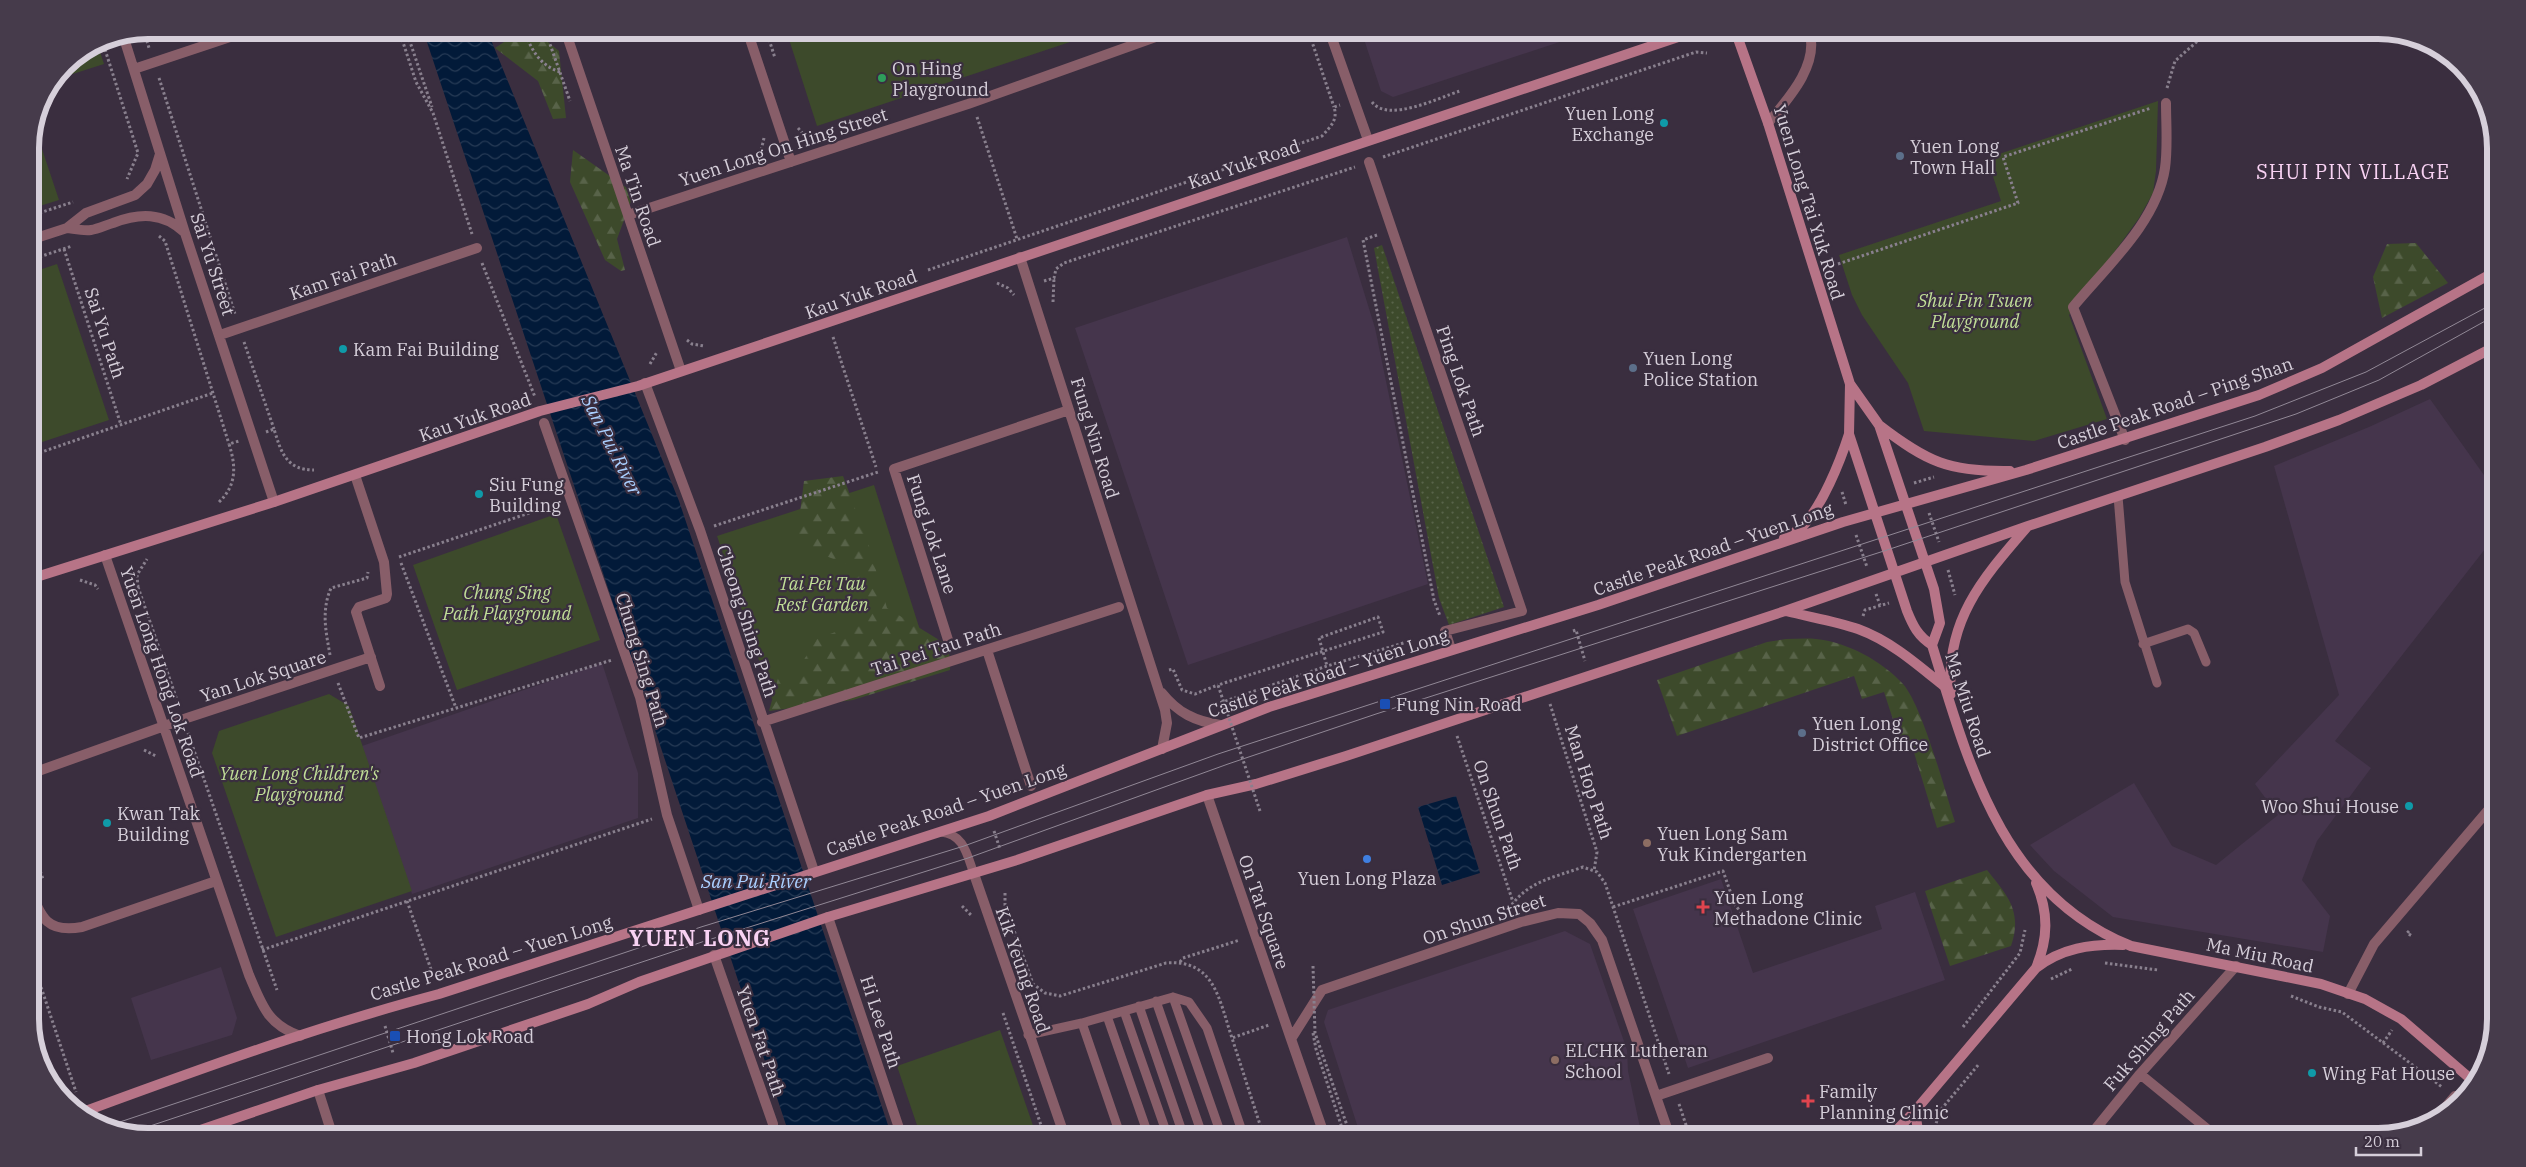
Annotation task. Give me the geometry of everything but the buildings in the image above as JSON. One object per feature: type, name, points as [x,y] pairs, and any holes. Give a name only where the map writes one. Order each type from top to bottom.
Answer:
[{"type":"main road","name":"Kau Yuk Road","points":[[39,576],[274,502],[553,408],[681,371],[1672,39]]},
{"type":"main road","name":"Yuen Long Tai Yuk Road","points":[[1738,39],[1768,123],[1850,384],[1879,425],[1938,603],[1940,623],[1932,646],[1922,639],[1915,630],[1894,573],[1849,434],[1850,384]]},
{"type":"main road","name":"Castle Peak Road – Ping Shan","points":[[1875,513],[2125,440],[2292,382],[2357,349],[2487,276]]},
{"type":"main road","points":[[206,1128],[318,1090],[398,1068],[588,1004],[639,982],[825,918],[974,874],[1207,795],[1256,784],[1339,758],[1785,611],[1944,557],[2028,526],[2265,448],[2339,420],[2421,385],[2487,351]]},
{"type":"main road","points":[[1879,425],[1910,449],[1941,464],[1976,472],[2026,470]]},
{"type":"main road","points":[[1769,548],[1801,528],[1814,510],[1838,468],[1849,434]]},
{"type":"main road","name":"Castle Peak Road – Yuen Long","points":[[87,1110],[160,1082],[379,1010],[439,994],[989,816],[1269,707],[1451,649],[1598,605],[1875,513]]},
{"type":"main road","points":[[1953,713],[1950,672],[1953,642],[1976,590],[2028,526]]},
{"type":"main road","points":[[1785,611],[1857,628],[1871,634],[1914,662],[1945,688]]},
{"type":"main road","name":"Ma Miu Road","points":[[1932,646],[1968,760],[1982,796],[2006,840],[2034,878],[2089,925],[2131,946],[2321,984],[2365,999],[2400,1019],[2470,1078]]},
{"type":"main road","name":"Ma Miu Road","points":[[2034,878],[2041,895],[2047,929],[2042,953],[2036,968]]},
{"type":"main road","points":[[1899,1128],[2036,968],[2059,954],[2085,946],[2131,946]]},
{"type":"main road","points":[[1915,1111],[1918,1128]]},
{"type":"street","points":[[134,68],[223,39]]},
{"type":"street","name":"Ma Tin Road","points":[[568,39],[681,371]]},
{"type":"street","points":[[750,39],[791,162]]},
{"type":"street","name":"Yuen Long On Hing Street","points":[[628,215],[968,104],[1150,39]]},
{"type":"street","points":[[1332,39],[1368,140]]},
{"type":"street","points":[[1768,123],[1786,101],[1809,64],[1813,43],[1812,39]]},
{"type":"street","name":"Sai Yu Street","points":[[125,41],[185,233],[274,502]]},
{"type":"street","points":[[2125,440],[2073,307],[2144,222],[2157,198],[2165,168],[2166,103]]},
{"type":"street","points":[[39,237],[68,228],[86,213],[135,195],[151,177],[160,154]]},
{"type":"street","name":"Ping Lok Path","points":[[1369,162],[1522,611]]},
{"type":"street","points":[[68,228],[91,230],[126,218],[147,215],[168,220],[185,233]]},
{"type":"street","name":"Kam Fai Path","points":[[220,335],[477,248]]},
{"type":"street","name":"Fung Nin Road","points":[[1020,257],[1157,686],[1167,722],[1166,737],[1162,749]]},
{"type":"street","name":"Cheong Shing Path","points":[[641,384],[700,530],[812,872]]},
{"type":"street","name":"Fung Lok Lane","points":[[949,643],[894,469],[1069,410]]},
{"type":"street","name":"Chung Sing Path","points":[[544,423],[640,697],[667,814],[702,909]]},
{"type":"street","points":[[355,474],[384,562],[386,598],[359,607],[356,612],[380,686]]},
{"type":"street","name":"Yuen Long Hong Lok Road","points":[[105,555],[165,726],[248,975],[270,1018],[282,1030],[300,1036]]},
{"type":"street","name":"Tai Pei Tau Path","points":[[762,722],[1119,607]]},
{"type":"street","name":"Castle Peak Road – Yuen Long","points":[[1445,631],[1522,611]]},
{"type":"street","points":[[1445,631],[1451,649]]},
{"type":"street","points":[[987,650],[1031,786]]},
{"type":"street","name":"Yan Lok Square","points":[[39,771],[184,719],[371,657]]},
{"type":"street","name":"Fung Nin Road","points":[[1157,686],[1169,702],[1183,714],[1198,721],[1220,725]]},
{"type":"street","name":"On Tat Square","points":[[1207,795],[1291,1039]]},
{"type":"street","points":[[2348,994],[2374,944],[2487,812]]},
{"type":"street","name":"Kik Yeung Road","points":[[974,874],[1028,1035],[1062,1128]]},
{"type":"street","points":[[39,910],[49,925],[65,930],[82,927],[216,881]]},
{"type":"street","name":"On Shun Street","points":[[1291,1039],[1322,990],[1521,922],[1558,913],[1579,914],[1590,923],[1602,940],[1667,1128]]},
{"type":"street","name":"Hi Lee Path","points":[[825,918],[899,1128]]},
{"type":"street","name":"Yuen Fat Path","points":[[714,956],[773,1124],[773,1128]]},
{"type":"street","name":"Fuk Shing Path","points":[[2096,1128],[2140,1074],[2236,966]]},
{"type":"street","points":[[1291,1039],[1322,1128]]},
{"type":"street","points":[[1656,1096],[1768,1058]]},
{"type":"street","points":[[2140,1074],[2206,1128]]},
{"type":"street","points":[[318,1090],[330,1128]]},
{"type":"lane","points":[[2118,496],[2125,582],[2156,683]]},
{"type":"lane","points":[[2143,644],[2188,629],[2194,632],[2206,662]]},
{"type":"lane","name":"Kik Yeung Road","points":[[936,832],[949,833],[958,837],[964,846],[974,874]]},
{"type":"lane","points":[[1028,1035],[1082,1023],[1173,997],[1189,1002],[1207,1028],[1241,1128]]},
{"type":"lane","points":[[1173,997],[1219,1128]]},
{"type":"lane","points":[[1156,1001],[1200,1128]]},
{"type":"lane","points":[[1139,1006],[1181,1128]]},
{"type":"lane","points":[[1124,1011],[1165,1128]]},
{"type":"lane","points":[[1107,1016],[1146,1128]]},
{"type":"lane","points":[[1082,1023],[1118,1128]]},
{"type":"path","points":[[402,39],[416,82],[434,113]]},
{"type":"path","points":[[409,39],[477,248],[535,397]]},
{"type":"path","points":[[527,39],[531,50],[551,69],[560,72]]},
{"type":"path","points":[[1311,39],[1334,107],[1370,96],[1373,104],[1381,110],[1396,112],[1468,89]]},
{"type":"path","points":[[1838,264],[2018,203],[2003,157],[2166,103],[2166,89],[2175,61],[2200,39]]},
{"type":"path","points":[[104,48],[138,153],[125,185]]},
{"type":"path","name":"Kau Yuk Road","points":[[1034,299],[1041,296],[1036,283],[1054,278],[1056,269],[1064,263],[1696,52],[1707,53]]},
{"type":"path","points":[[160,80],[274,429]]},
{"type":"path","name":"Kau Yuk Road","points":[[925,271],[1322,136],[1333,124],[1336,115],[1334,107]]},
{"type":"path","points":[[975,111],[1017,239]]},
{"type":"path","points":[[754,160],[760,155],[765,140],[762,131]]},
{"type":"path","points":[[39,213],[82,199]]},
{"type":"path","points":[[1392,230],[1363,240],[1434,600],[1445,631]]},
{"type":"path","points":[[155,233],[165,241],[229,444]]},
{"type":"path","name":"Sai Yu Path","points":[[64,249],[121,425]]},
{"type":"path","points":[[990,283],[1008,288],[1014,294],[1018,304],[1034,299]]},
{"type":"path","points":[[832,334],[881,481]]},
{"type":"path","points":[[682,336],[697,345],[702,346],[712,343]]},
{"type":"path","points":[[644,367],[653,362],[657,353],[656,347]]},
{"type":"path","points":[[39,453],[212,393]]},
{"type":"path","points":[[876,467],[879,462]]},
{"type":"path","points":[[700,530],[878,472]]},
{"type":"path","points":[[1918,482],[1953,582]]},
{"type":"path","points":[[399,557],[571,499]]},
{"type":"path","points":[[1846,505],[1880,606]]},
{"type":"path","points":[[395,548],[456,708]]},
{"type":"path","points":[[369,565],[367,578],[331,588],[327,599],[324,620],[333,669],[359,738],[626,656]]},
{"type":"path","name":"Yuen Long Hong Lok Road","points":[[138,587],[277,990]]},
{"type":"path","points":[[1173,669],[1182,690],[1195,694],[1218,685],[1383,632],[1378,617],[1319,638],[1326,666]]},
{"type":"path","points":[[1567,633],[1576,630],[1586,661],[1569,666],[1574,681]]},
{"type":"path","points":[[1207,706],[1326,666],[1410,641]]},
{"type":"path","points":[[1168,671],[1172,680]]},
{"type":"path","points":[[1218,685],[1260,810]]},
{"type":"path","points":[[1175,689],[1182,696]]},
{"type":"path","name":"Man Hop Path","points":[[1550,703],[1597,852],[1594,871]]},
{"type":"path","name":"On Shun Path","points":[[1456,735],[1513,902]]},
{"type":"path","points":[[142,749],[153,753],[158,758]]},
{"type":"path","points":[[262,950],[667,814]]},
{"type":"path","points":[[989,816],[1005,864]]},
{"type":"path","points":[[39,867],[46,886]]},
{"type":"path","points":[[1499,912],[1508,909],[1519,893],[1530,886],[1583,867],[1598,872],[1605,883],[1687,1128]]},
{"type":"path","points":[[1613,907],[1723,871],[1735,905],[1746,918]]},
{"type":"path","points":[[1005,893],[1005,905],[1033,984],[1045,993],[1060,996],[1166,963],[1180,962],[1206,973],[1215,987],[1261,1128]]},
{"type":"path","points":[[407,901],[434,978]]},
{"type":"path","points":[[1961,1028],[2020,953],[2025,930]]},
{"type":"path","points":[[1180,962],[1183,958],[1255,936]]},
{"type":"path","points":[[2095,964],[2105,962],[2160,970]]},
{"type":"path","points":[[1313,966],[1316,1033],[1348,1128]]},
{"type":"path","points":[[2045,982],[2075,967]]},
{"type":"path","points":[[1305,989],[1318,976]]},
{"type":"path","points":[[39,981],[76,1092]]},
{"type":"path","points":[[2285,994],[2319,1007],[2342,1012],[2455,1096]]},
{"type":"path","points":[[379,1010],[398,1068]]},
{"type":"path","points":[[1319,1016],[1313,1032],[1316,1049],[1342,1128]]},
{"type":"path","points":[[1232,1038],[1284,1020]]},
{"type":"path","points":[[1935,1128],[1939,1112],[1983,1059]]},
{"type":"path","points":[[1874,1128],[1884,1121]]},
{"type":"path","points":[[759,1128],[773,1124]]},
{"type":"shaded area","points":[[1364,39],[1569,39],[1393,97],[1381,91]]},
{"type":"shaded area","points":[[1347,237],[1375,328],[1428,584],[1188,665],[1075,328]]},
{"type":"shaded area","points":[[2430,399],[2487,479],[2487,547],[2335,741],[2371,768],[2317,841],[2302,880],[2330,916],[2323,952],[2113,917],[2054,871],[2030,845],[2134,783],[2172,846],[2216,865],[2278,815],[2255,784],[2339,695],[2274,466],[2369,427]]},
{"type":"shaded area","points":[[602,663],[638,773],[638,818],[412,894],[362,746]]},
{"type":"shaded area","points":[[1721,879],[1753,973],[1882,929],[1875,906],[1915,892],[1945,980],[1688,1068],[1633,909]]},
{"type":"shaded area","name":"ELCHK Lutheran School","points":[[1565,931],[1590,944],[1627,1050],[1628,1071],[1640,1128],[1358,1128],[1324,1022],[1328,1010]]},
{"type":"shaded area","points":[[221,967],[237,1018],[232,1035],[151,1060],[131,998]]},
{"type":"green space","points":[[508,39],[544,39],[559,51],[566,118],[553,119],[538,81],[495,48]]},
{"type":"green space","name":"On Hing Playground","points":[[789,39],[1079,39],[817,126]]},
{"type":"green space","points":[[99,50],[104,64],[66,76],[87,57]]},
{"type":"green space","name":"Shui Pin Tsuen Playground","points":[[2158,101],[2156,171],[2153,193],[2139,218],[2069,315],[2107,419],[2034,441],[1924,431],[1908,383],[1862,315],[1852,295],[1839,255],[2001,201],[1987,158]]},
{"type":"green space","points":[[39,140],[59,200],[39,206]]},
{"type":"green space","points":[[573,150],[634,193],[617,239],[625,270],[621,271],[605,260],[570,182]]},
{"type":"green space","points":[[2416,243],[2448,283],[2382,318],[2373,277],[2387,244]]},
{"type":"green space","points":[[1382,245],[1504,607],[1449,625],[1439,598],[1374,248]]},
{"type":"green space","points":[[57,264],[109,420],[39,443],[39,270]]},
{"type":"green space","points":[[843,476],[869,546],[887,608],[949,646],[950,670],[853,700],[769,711],[780,671],[793,677],[817,639],[859,623],[851,566],[796,544],[804,481]]},
{"type":"green space","name":"Tai Pei Tau Rest Garden","points":[[874,485],[926,649],[772,699],[717,536]]},
{"type":"green space","name":"Chung Sing Path Playground","points":[[556,514],[600,640],[457,690],[413,565]]},
{"type":"green space","points":[[1786,639],[1816,639],[1852,648],[1874,660],[1903,684],[1918,710],[1955,822],[1937,828],[1912,746],[1902,747],[1884,692],[1862,699],[1854,676],[1677,736],[1657,680],[1767,642]]},
{"type":"green space","name":"Yuen Long Children's Playground","points":[[329,694],[349,706],[412,891],[276,937],[212,753],[219,731]]},
{"type":"green space","points":[[1987,870],[2007,896],[2014,913],[2014,934],[2011,946],[1950,966],[1925,891]]},
{"type":"green space","points":[[1000,1030],[1034,1128],[918,1128],[897,1066]]},
{"type":"water","name":"San Pui River","points":[[426,39],[491,39],[679,501],[889,1128],[787,1128]]},
{"type":"water","points":[[1456,796],[1480,873],[1442,885],[1418,807]]},
{"type":"tram line","points":[[117,1123],[701,927],[964,846],[1218,754],[2255,416],[2366,372],[2487,307]]},
{"type":"tram line","points":[[144,1128],[705,941],[968,858],[1228,764],[1376,714],[1887,550],[2296,414],[2379,380],[2487,320]]},
{"type":"place","name":"On Hing Playground","points":[[882,78]]},
{"type":"place","name":"Yuen Long Exchange","points":[[1664,123]]},
{"type":"place","name":"Yuen Long Town Hall","points":[[1900,156]]},
{"type":"place","name":"Kam Fai Building","points":[[343,349]]},
{"type":"place","name":"Yuen Long Police Station","points":[[1633,368]]},
{"type":"place","name":"Siu Fung Building","points":[[479,494]]},
{"type":"place","name":"Fung Nin Road","points":[[1385,704]]},
{"type":"place","name":"Yuen Long District Office","points":[[1802,733]]},
{"type":"place","name":"Woo Shui House","points":[[2409,806]]},
{"type":"place","name":"Kwan Tak Building","points":[[107,823]]},
{"type":"place","name":"Yuen Long Sam Yuk Kindergarten","points":[[1647,843]]},
{"type":"place","name":"Yuen Long Plaza","points":[[1367,859]]},
{"type":"place","name":"Yuen Long Methadone Clinic","points":[[1703,907]]},
{"type":"place","name":"Hong Lok Road","points":[[395,1036]]},
{"type":"place","name":"ELCHK Lutheran School","points":[[1555,1060]]},
{"type":"place","name":"Wing Fat House","points":[[2312,1073]]},
{"type":"place","name":"Family Planning Clinic","points":[[1808,1101]]},
{"type":"district","name":"SHUI PIN VILLAGE","points":[[2353,171]]},
{"type":"district","name":"YUEN LONG","points":[[700,937]]}]
